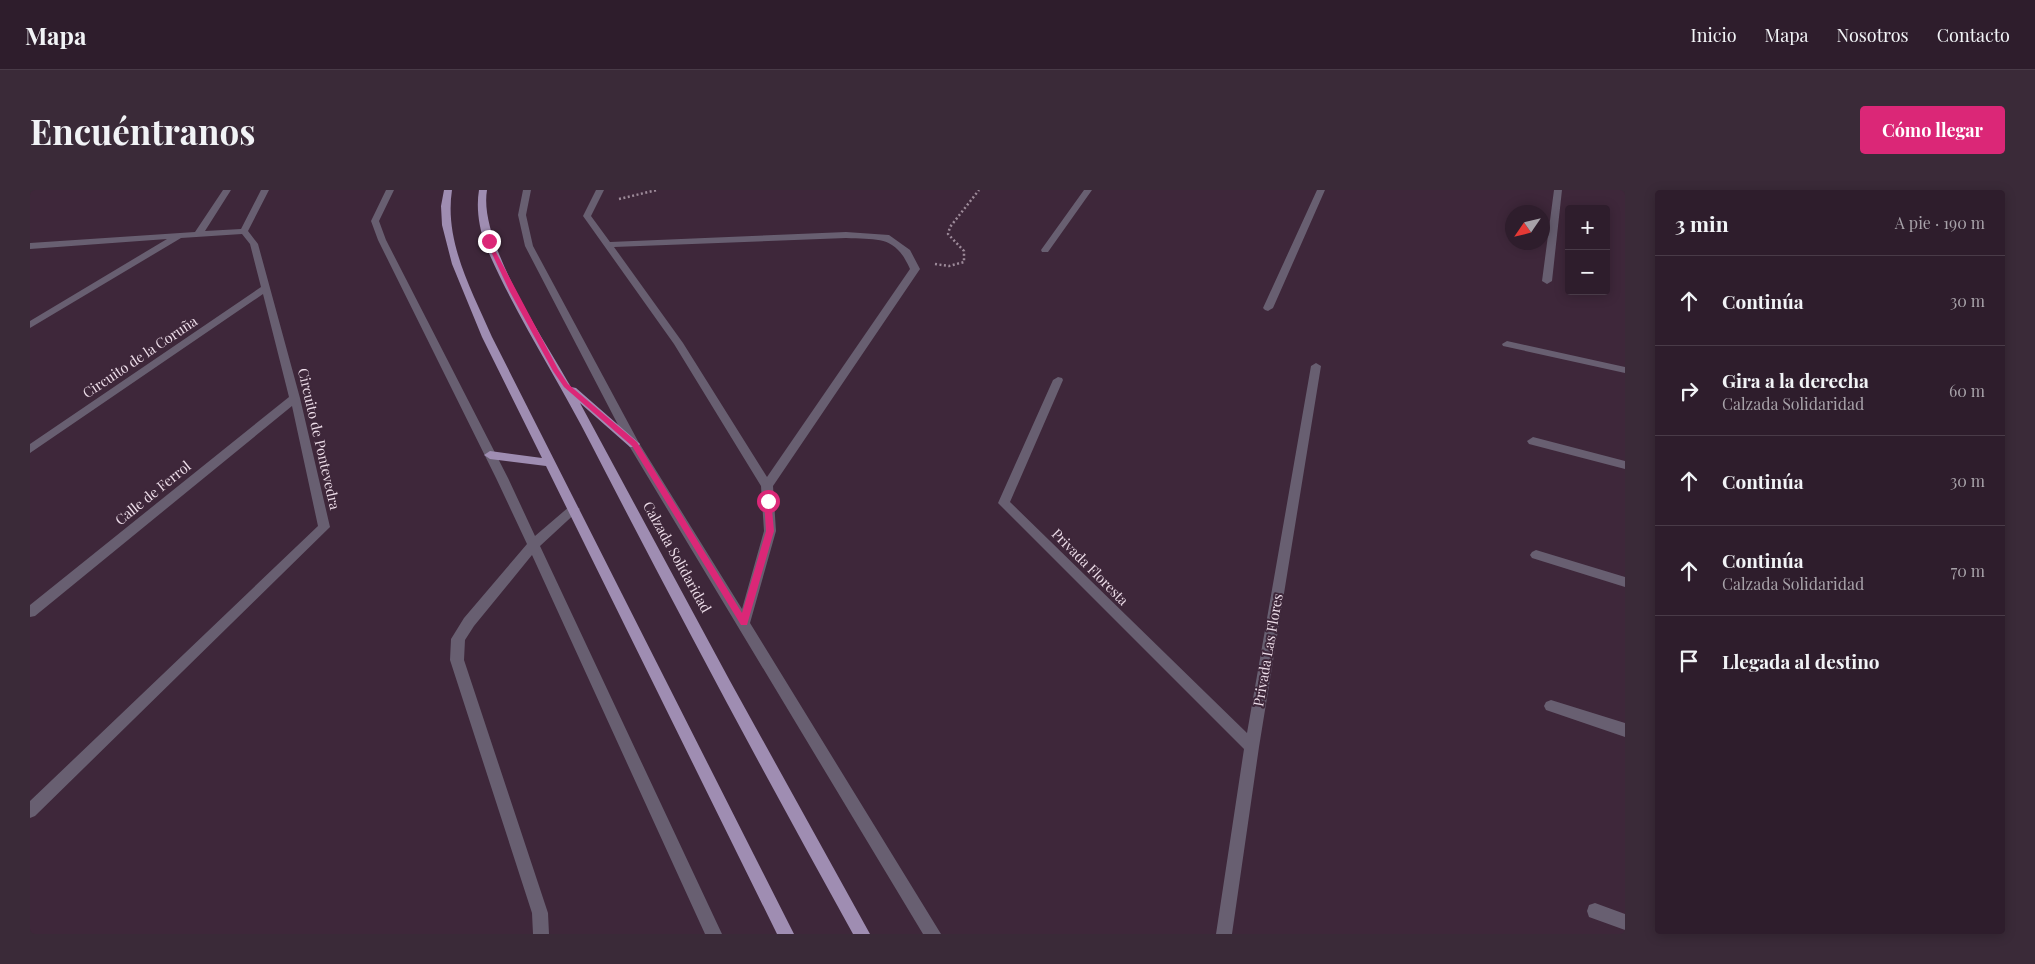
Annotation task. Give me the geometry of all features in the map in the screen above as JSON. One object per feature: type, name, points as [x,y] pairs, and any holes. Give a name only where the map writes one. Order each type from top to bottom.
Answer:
[{"type":"main road","points":[[448,190],[446,227],[456,262],[487,337],[786,934]]},
{"type":"main road","name":"Calzada Solidaridad","points":[[483,190],[484,218],[489,241],[517,300],[566,385],[862,934]]},
{"type":"main road","points":[[566,385],[634,444]]},
{"type":"main road","points":[[490,455],[550,464]]},
{"type":"main road","points":[[842,897],[872,934]]},
{"type":"street","points":[[199,233],[227,190]]},
{"type":"street","points":[[30,246],[180,234],[244,232],[266,190]]},
{"type":"street","points":[[390,190],[374,221],[533,545],[714,934]]},
{"type":"street","name":"Calzada Solidaridad","points":[[528,190],[522,215],[530,246],[634,444],[933,934]]},
{"type":"street","points":[[600,190],[587,216],[678,343],[767,486],[770,531],[744,623]]},
{"type":"street","points":[[1045,250],[1088,190]]},
{"type":"street","points":[[1268,308],[1321,190]]},
{"type":"street","points":[[1547,281],[1558,190]]},
{"type":"street","name":"Circuito de Pontevedra","points":[[30,811],[324,527],[295,398],[254,244],[244,232]]},
{"type":"street","points":[[30,325],[180,234]]},
{"type":"street","points":[[608,245],[846,235],[890,238],[907,252],[915,269],[767,486]]},
{"type":"street","name":"Circuito de la Coruña","points":[[30,449],[265,288]]},
{"type":"street","points":[[1507,344],[1625,370]]},
{"type":"street","name":"Privada Las Flores","points":[[1224,934],[1252,748],[1316,366]]},
{"type":"street","name":"Privada Floresta","points":[[1058,380],[1004,503],[1252,748]]},
{"type":"street","name":"Calle de Ferrol","points":[[30,612],[295,398]]},
{"type":"street","points":[[1533,441],[1625,465]]},
{"type":"street","points":[[541,934],[540,913],[457,660],[458,639],[469,622],[533,545],[574,509]]},
{"type":"street","points":[[1536,555],[1625,582]]},
{"type":"street","points":[[1551,706],[1625,730]]},
{"type":"street","points":[[1595,911],[1625,922]]},
{"type":"route","points":[[489,241],[513,292],[555,369],[566,385],[634,444],[744,623],[770,531],[768,501]]}]
